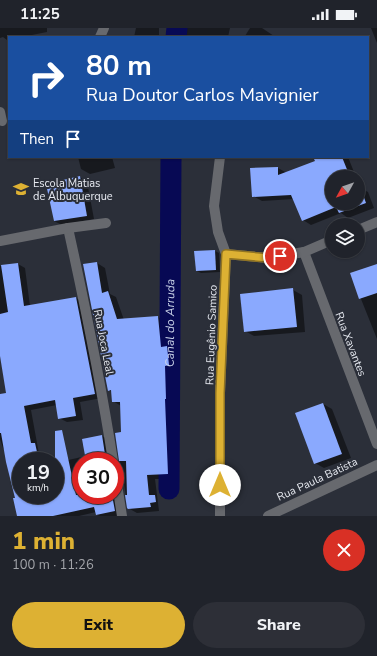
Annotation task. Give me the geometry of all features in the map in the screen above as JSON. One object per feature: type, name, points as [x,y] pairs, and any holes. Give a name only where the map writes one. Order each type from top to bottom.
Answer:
[{"type":"street","name":"Rua Eugênio Samico","points":[[220,158],[214,206],[218,232],[226,254],[220,393],[220,516]]},
{"type":"street","points":[[365,227],[377,222]]},
{"type":"street","points":[[0,240],[106,223]]},
{"type":"street","name":"Rua Joca Leal","points":[[68,228],[108,423],[112,452]]},
{"type":"street","points":[[226,254],[268,258],[304,252],[325,243]]},
{"type":"street","name":"Rua Xavantes","points":[[304,252],[377,444]]},
{"type":"street","name":"Rua Paula Batista","points":[[268,516],[377,465]]},
{"type":"street","points":[[120,504],[122,516]]},
{"type":"building","points":[[314,158],[342,158],[347,170],[325,170],[325,210],[329,210],[302,221],[291,195],[252,197],[250,168],[278,167],[278,175],[315,161]]},
{"type":"building","points":[[80,176],[87,216],[54,221],[46,184]]},
{"type":"building","points":[[338,210],[347,210],[339,213]]},
{"type":"building","points":[[215,250],[216,270],[196,271],[194,251]]},
{"type":"building","points":[[97,262],[102,293],[108,291],[117,319],[158,316],[161,347],[167,346],[169,365],[165,366],[165,399],[168,474],[147,475],[149,495],[155,495],[156,502],[150,503],[151,507],[127,508],[125,495],[127,495],[126,461],[124,461],[124,452],[118,452],[115,433],[121,432],[120,402],[112,402],[111,390],[108,391],[83,264]]},
{"type":"building","points":[[18,263],[24,306],[76,297],[95,394],[73,398],[76,416],[58,419],[55,400],[24,406],[31,443],[35,443],[37,452],[12,452],[12,486],[0,433],[0,394],[6,393],[0,356],[0,314],[8,312],[1,265]]},
{"type":"building","points":[[377,264],[377,293],[359,299],[350,273]]},
{"type":"building","points":[[293,288],[297,327],[244,332],[240,294]]},
{"type":"building","points":[[323,403],[342,454],[314,464],[295,413]]},
{"type":"building","points":[[62,430],[72,476],[72,504],[114,504],[115,511],[96,515],[94,507],[53,516],[17,516],[14,504],[64,504],[64,452],[55,452],[55,431]]},
{"type":"building","points":[[102,435],[105,452],[84,452],[82,439]]},
{"type":"waterway","name":"Canal do Arruda","points":[[176,36],[177,28]]},
{"type":"waterway","name":"Canal do Arruda","points":[[169,489],[171,158]]},
{"type":"place","name":"Escola Matias de Albuquerque","points":[[21,189]]},
{"type":"route","points":[[220,485],[220,393],[226,254],[268,258],[280,256]]}]
